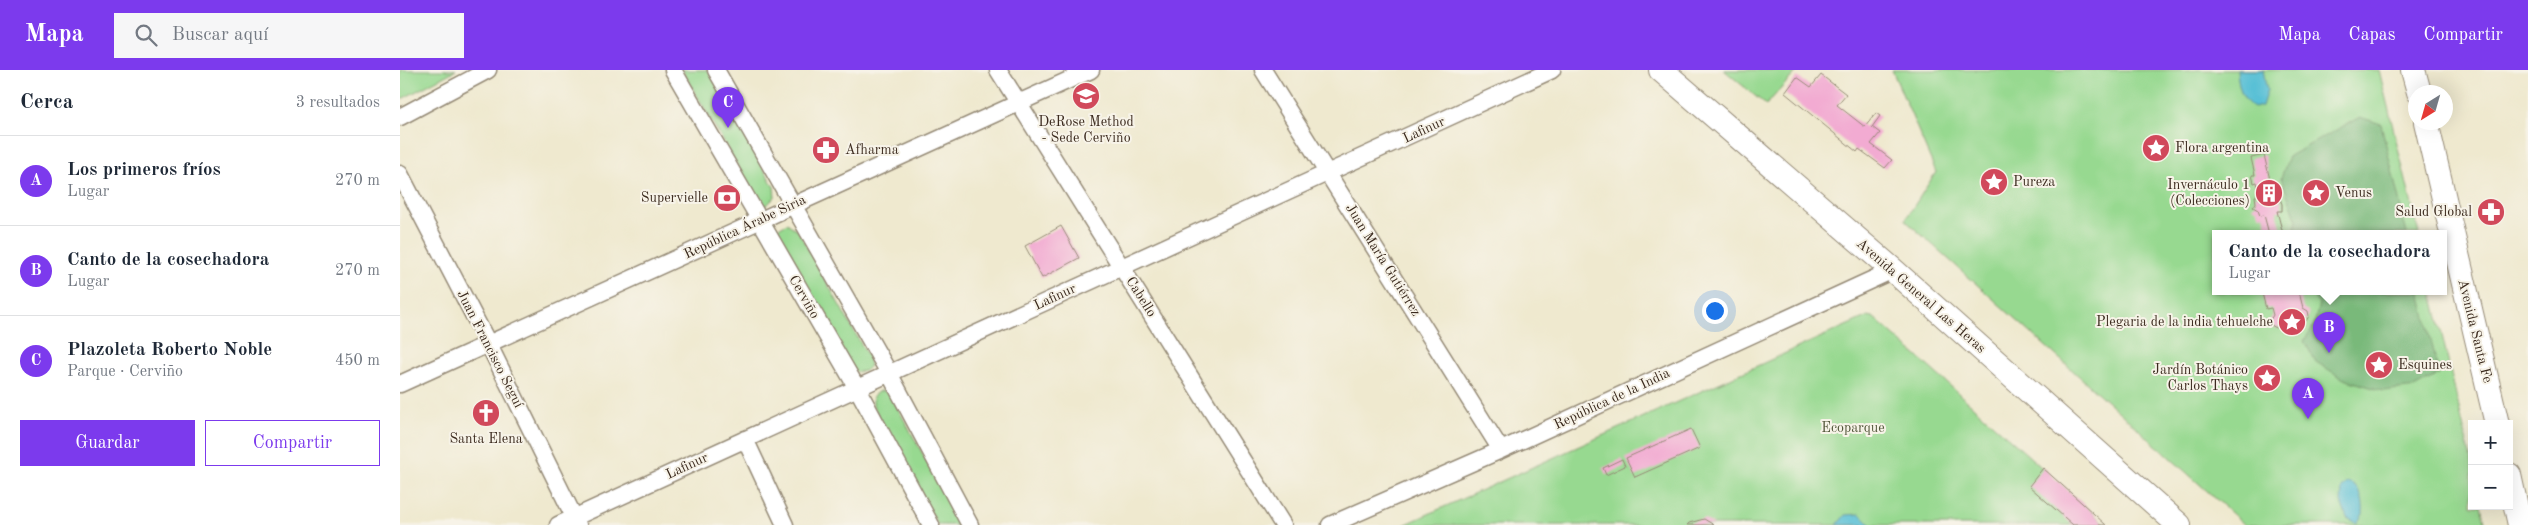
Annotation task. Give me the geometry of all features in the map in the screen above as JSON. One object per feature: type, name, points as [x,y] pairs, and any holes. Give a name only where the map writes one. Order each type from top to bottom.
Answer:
[{"type":"main road","name":"Avenida General Las Heras","points":[[1661,70],[1893,270],[2179,525]]},
{"type":"main road","points":[[2413,70],[2417,85]]},
{"type":"main road","name":"Avenida Santa Fe","points":[[2428,130],[2496,420]]},
{"type":"main road","points":[[2513,487],[2521,512]]},
{"type":"street","points":[[400,117],[488,70]]},
{"type":"street","name":"Cerviño","points":[[673,70],[857,388],[931,525]]},
{"type":"street","points":[[716,70],[889,373],[970,525]]},
{"type":"street","name":"Cabello","points":[[998,70],[1283,525]]},
{"type":"street","name":"República Árabe Siria","points":[[400,384],[1091,70]]},
{"type":"street","name":"Juan María Gutiérrez","points":[[1263,70],[1501,450]]},
{"type":"street","name":"Lafinur","points":[[558,525],[576,522],[745,439],[1122,266],[1329,174],[1552,70]]},
{"type":"street","name":"Juan Francisco Seguí","points":[[400,174],[489,345],[576,522]]},
{"type":"street","name":"República de la India","points":[[1330,525],[1501,450],[1893,270]]},
{"type":"street","points":[[745,439],[785,525]]},
{"type":"green space","points":[[400,70],[456,70],[400,100]]},
{"type":"green space","points":[[682,70],[708,70],[774,187],[775,197],[767,205],[761,206]]},
{"type":"green space","points":[[1724,70],[1798,70],[1766,105]]},
{"type":"green space","name":"Jardín Botánico Carlos Thays","points":[[1892,70],[2379,70],[2418,230],[2212,230],[2212,295],[2433,295],[2468,447],[2468,510],[2482,510],[2486,525],[2245,525],[1905,220],[1936,172]]},
{"type":"green space","points":[[2360,117],[2381,124],[2406,230],[2294,230],[2297,220],[2281,178],[2289,156]]},
{"type":"green space","points":[[787,223],[798,231],[869,358],[870,366],[865,371],[857,372],[852,368],[775,237],[777,229]]},
{"type":"green space","points":[[2312,295],[2421,295],[2439,374],[2416,387],[2383,391],[2344,379],[2316,362],[2304,341],[2314,325],[2319,304]]},
{"type":"green space","name":"Ecoparque","points":[[1868,316],[1873,317],[2106,525],[1404,525]]},
{"type":"green space","points":[[879,391],[885,391],[891,396],[962,525],[938,525],[873,406],[873,396]]},
{"type":"water","points":[[2237,70],[2263,70],[2267,90],[2262,106],[2254,108],[2246,101],[2239,86]]},
{"type":"water","points":[[2347,483],[2356,487],[2362,499],[2363,514],[2357,523],[2347,518],[2341,502],[2342,488]]},
{"type":"water","points":[[1860,514],[1871,525],[1837,525],[1845,515]]},
{"type":"building","points":[[1821,75],[1846,94],[1837,105],[1865,127],[1876,113],[1880,116],[1872,127],[1880,133],[1871,144],[1892,160],[1885,168],[1859,149],[1857,152],[1785,93],[1797,77],[1811,87]]},
{"type":"building","name":"Invernáculo 1 (Colecciones)","points":[[2264,155],[2273,192],[2277,191],[2282,204],[2282,211],[2277,211],[2282,230],[2268,230],[2264,215],[2260,216],[2258,210],[2253,207],[2256,203],[2255,196],[2260,195],[2257,182],[2254,183],[2252,175],[2255,175],[2251,158]]},
{"type":"building","points":[[1061,226],[1079,258],[1042,278],[1025,246]]},
{"type":"building","points":[[2262,295],[2300,295],[2303,308],[2308,311],[2309,316],[2306,321],[2301,323],[2296,320],[2284,322],[2281,327],[2276,328],[2271,325],[2270,320],[2273,315],[2271,308],[2266,309]]},
{"type":"building","points":[[1691,429],[1700,448],[1635,477],[1626,458]]},
{"type":"building","points":[[1622,459],[1625,466],[1606,475],[1603,468]]},
{"type":"building","points":[[2043,468],[2106,525],[2073,525],[2029,486]]},
{"type":"building","points":[[1704,519],[1714,525],[1687,525],[1689,523]]},
{"type":"place","name":"DeRose Method - Sede Cerviño","points":[[1086,96]]},
{"type":"place","name":"Plazoleta Roberto Noble","points":[[728,128]]},
{"type":"place","name":"Flora argentina","points":[[2156,148]]},
{"type":"place","name":"Afharma","points":[[826,150]]},
{"type":"place","name":"Pureza","points":[[1994,182]]},
{"type":"place","name":"Invernáculo 1 (Colecciones)","points":[[2269,193]]},
{"type":"place","name":"Venus","points":[[2316,193]]},
{"type":"place","name":"Supervielle","points":[[727,198]]},
{"type":"place","name":"Salud Global","points":[[2491,212]]},
{"type":"place","name":"Plegaria de la india tehuelche","points":[[2292,322]]},
{"type":"place","name":"Canto de la cosechadora","points":[[2329,353]]},
{"type":"place","name":"Esquines","points":[[2379,365]]},
{"type":"place","name":"Jardín Botánico Carlos Thays","points":[[2267,378]]},
{"type":"place","name":"Santa Elena","points":[[486,413]]},
{"type":"place","name":"Los primeros fríos","points":[[2308,419]]}]
